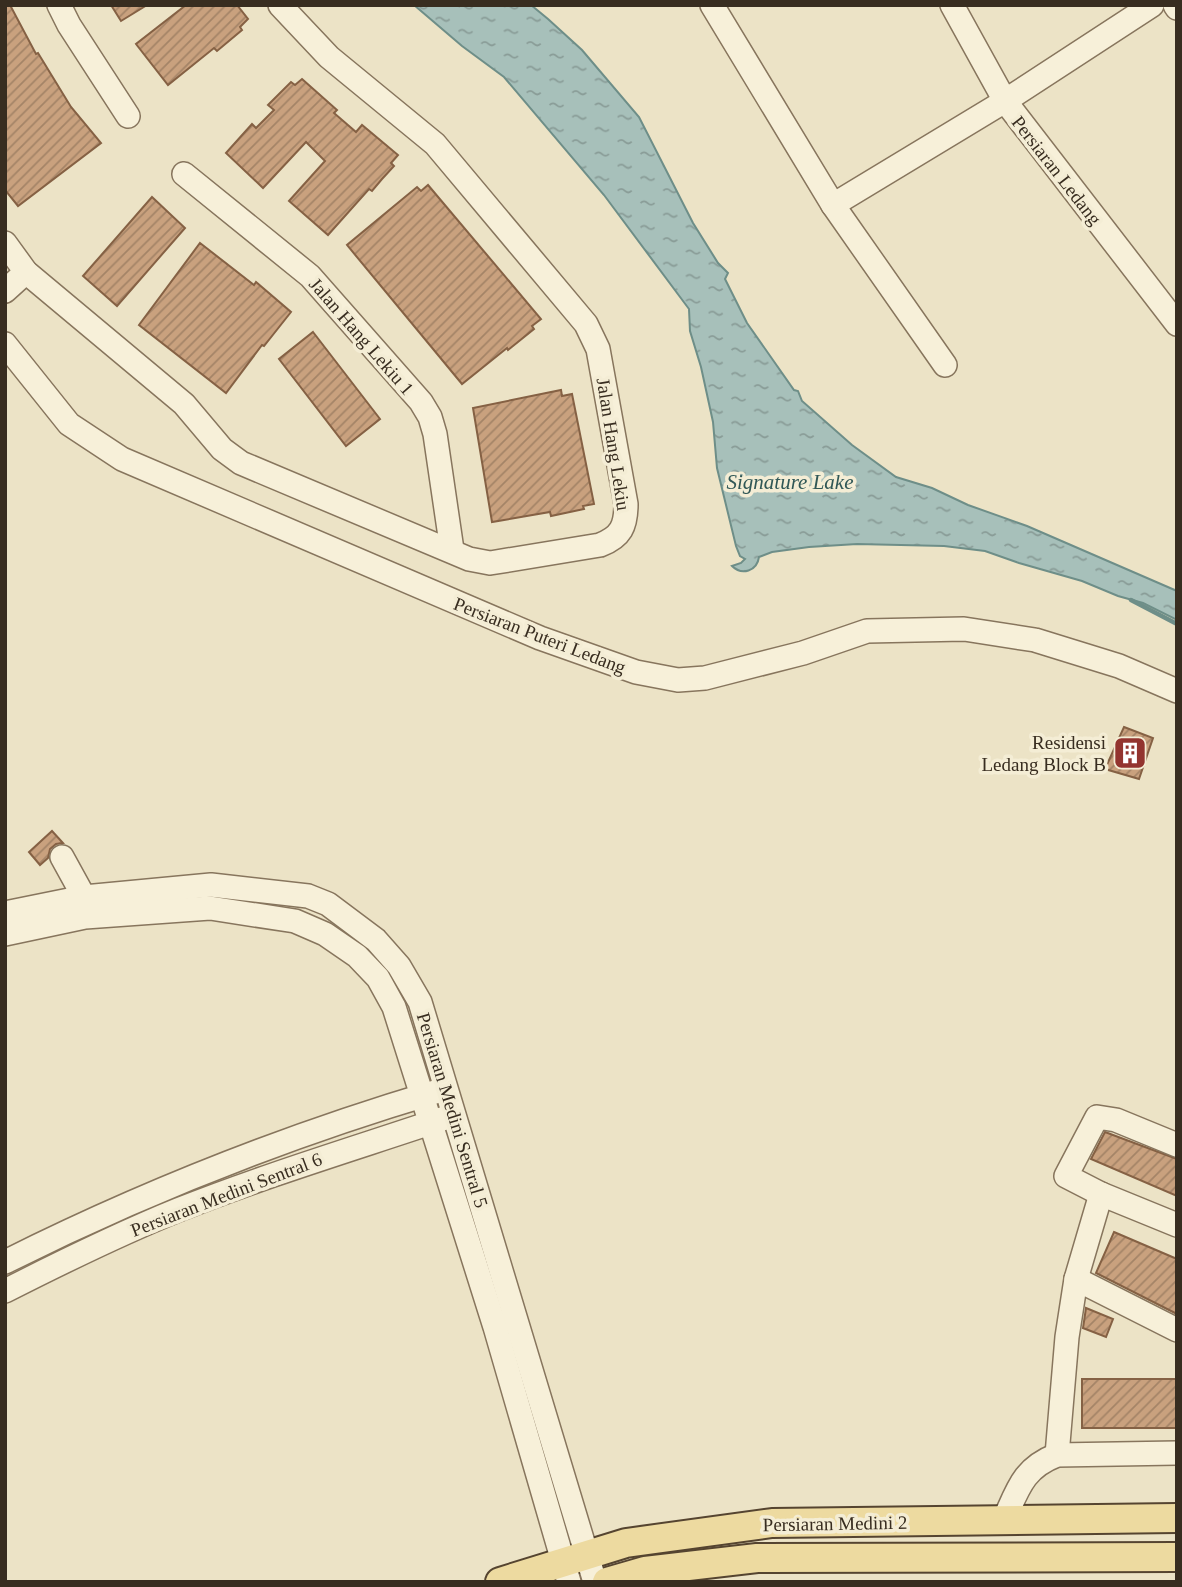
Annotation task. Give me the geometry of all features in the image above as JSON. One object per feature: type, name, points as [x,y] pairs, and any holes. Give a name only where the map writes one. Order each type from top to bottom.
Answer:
[{"type":"main road","name":"Persiaran Medini 2","points":[[500,1582],[572,1566],[626,1543],[772,1523],[1177,1518]]},
{"type":"main road","name":"Persiaran Medini 2","points":[[608,1581],[645,1571],[757,1558],[1177,1557]]},
{"type":"street","points":[[59,5],[128,116]]},
{"type":"street","name":"Jalan Hang Lekiu","points":[[5,243],[26,272],[184,404],[222,449],[241,463],[469,559],[491,563],[600,545],[614,540],[622,531],[626,519],[626,504],[598,348],[586,324],[435,144],[329,57],[280,5]]},
{"type":"street","points":[[712,5],[833,205],[945,365]]},
{"type":"street","name":"Persiaran Ledang","points":[[953,5],[1005,102],[1177,324]]},
{"type":"street","points":[[833,205],[1005,102],[1152,5]]},
{"type":"street","name":"Jalan Hang Lekiu 1","points":[[184,174],[310,276],[421,402],[430,417],[435,434],[452,550]]},
{"type":"street","points":[[5,291],[26,272]]},
{"type":"street","name":"Persiaran Puteri Ledang","points":[[5,344],[69,424],[122,459],[540,638],[636,672],[678,680],[705,678],[803,653],[867,632],[964,629],[1035,640],[1119,666],[1177,691]]},
{"type":"street","points":[[62,857],[84,897]]},
{"type":"street","name":"Persiaran Medini Sentral 5","points":[[5,913],[84,897],[211,886],[308,897],[328,904],[348,917],[376,940],[399,966],[420,1002],[455,1115],[572,1566]]},
{"type":"street","name":"Persiaran Medini Sentral 5","points":[[5,934],[85,917],[210,908],[295,921],[325,934],[357,956],[378,978],[394,1007],[572,1566],[608,1581]]},
{"type":"street","name":"Persiaran Medini Sentral 6","points":[[5,1262],[169,1186],[323,1128],[446,1088]]},
{"type":"street","name":"Persiaran Medini Sentral 6","points":[[5,1291],[70,1258],[178,1210],[334,1153],[455,1115]]},
{"type":"street","points":[[1177,1145],[1116,1120],[1097,1117],[1066,1176],[1101,1194],[1177,1225]]},
{"type":"street","points":[[1057,1455],[1067,1337],[1076,1279],[1101,1194]]},
{"type":"street","points":[[1076,1279],[1177,1330]]},
{"type":"street","points":[[1004,1520],[1020,1484],[1040,1461],[1057,1455],[1177,1453]]},
{"type":"water","name":"Signature Lake","points":[[414,5],[531,5],[582,50],[639,117],[693,223],[718,263],[728,273],[725,279],[747,323],[794,390],[798,391],[802,401],[852,445],[896,477],[932,488],[968,505],[1027,526],[1177,591],[1177,620],[1143,603],[1082,581],[985,551],[944,546],[857,544],[809,547],[772,552],[759,557],[752,569],[744,571],[732,566],[745,559],[740,556],[736,546],[717,468],[713,422],[690,331],[689,309],[604,195],[504,77]]},
{"type":"building","points":[[5,5],[10,5],[36,54],[38,53],[71,107],[101,143],[18,206],[5,190]]},
{"type":"building","points":[[111,5],[147,5],[121,21]]},
{"type":"building","points":[[186,5],[237,5],[248,19],[240,27],[242,30],[217,51],[214,48],[168,85],[136,44]]},
{"type":"building","points":[[302,79],[337,110],[334,113],[356,132],[362,125],[398,155],[391,163],[394,166],[372,191],[369,189],[328,235],[289,201],[325,161],[306,142],[263,188],[226,153],[252,124],[256,128],[274,110],[268,105],[291,82],[295,85]]},
{"type":"building","points":[[428,185],[541,319],[532,326],[534,329],[462,384],[347,245],[417,187],[421,191]]},
{"type":"building","points":[[152,197],[185,228],[117,306],[83,276]]},
{"type":"building","points":[[200,243],[254,285],[256,282],[291,312],[226,393],[139,325]]},
{"type":"building","points":[[313,332],[380,419],[346,446],[279,359]]},
{"type":"building","points":[[561,390],[562,396],[572,394],[594,504],[583,506],[584,509],[551,516],[550,512],[492,522],[473,408]]},
{"type":"building","name":"Residensi Ledang Block B","points":[[1124,727],[1153,738],[1139,779],[1105,769]]},
{"type":"building","points":[[52,831],[63,843],[50,849],[48,858],[40,865],[29,852]]},
{"type":"building","points":[[1105,1132],[1177,1159],[1177,1196],[1091,1159]]},
{"type":"building","points":[[1114,1232],[1177,1259],[1177,1314],[1096,1273]]},
{"type":"building","points":[[1086,1308],[1113,1319],[1106,1337],[1083,1328]]},
{"type":"building","points":[[1082,1379],[1177,1379],[1177,1428],[1082,1428]]},
{"type":"waterway","points":[[1131,600],[1177,624]]},
{"type":"place","name":"Residensi Ledang Block B","points":[[1130,753]]}]
